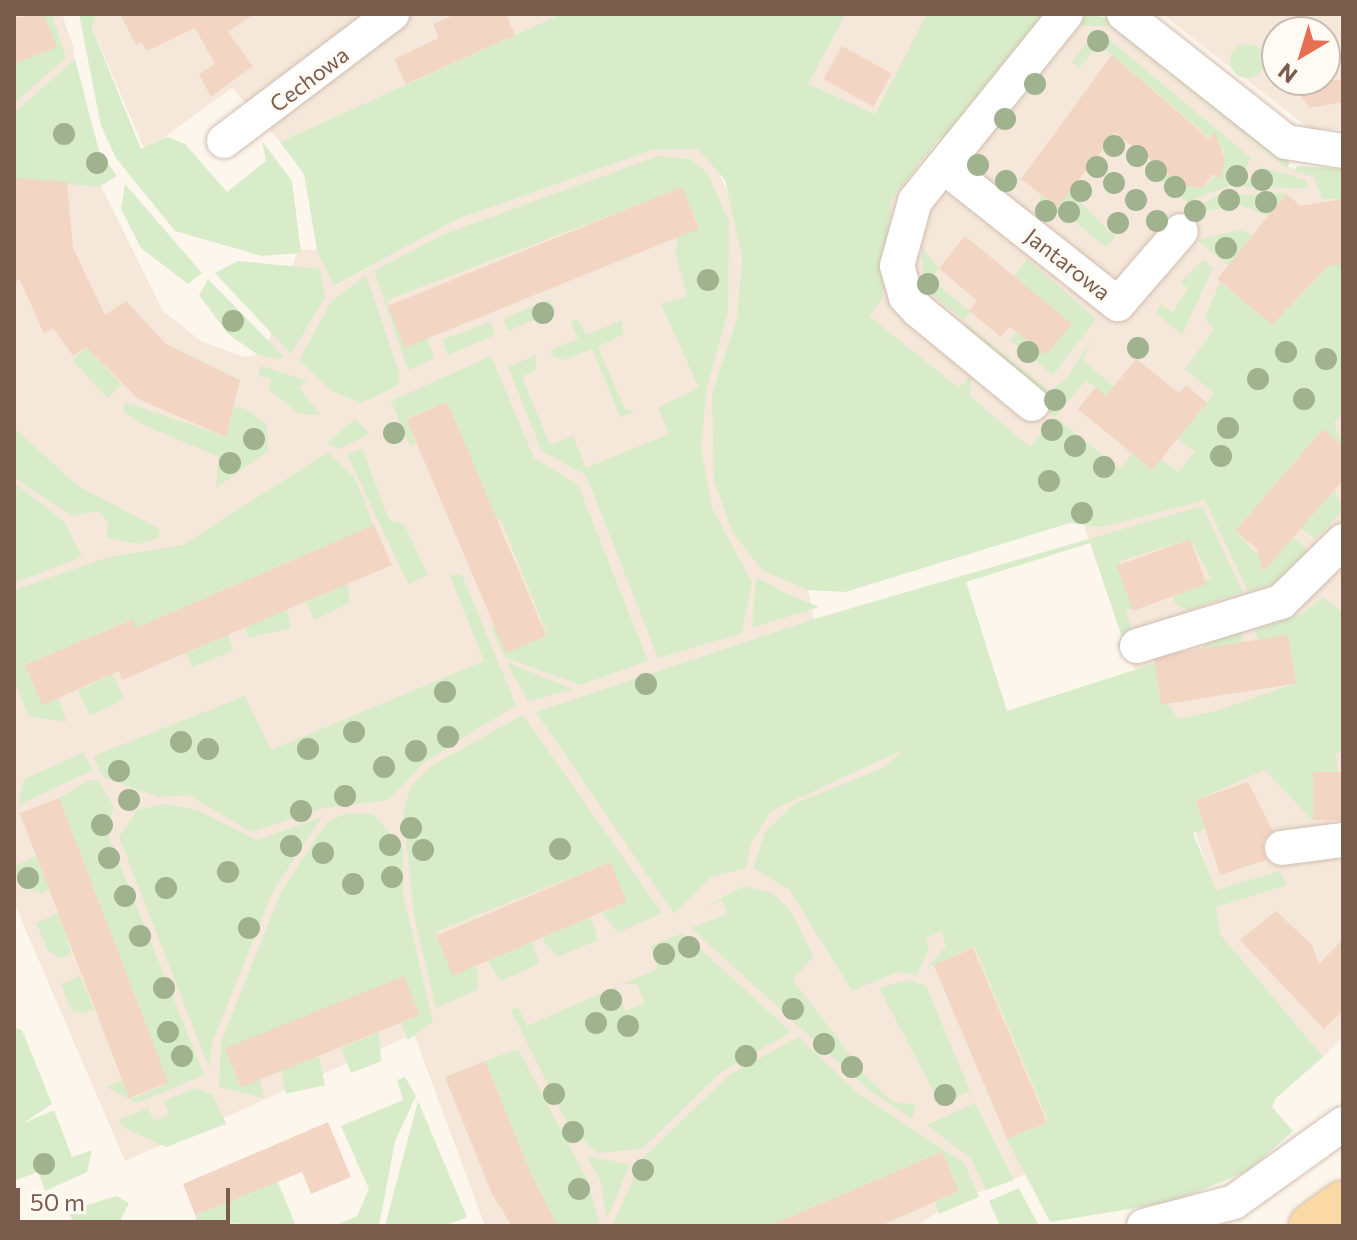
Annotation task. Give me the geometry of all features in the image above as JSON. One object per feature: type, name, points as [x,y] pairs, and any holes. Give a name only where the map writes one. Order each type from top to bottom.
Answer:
[{"type":"main road","points":[[1311,1226],[1343,1203]]},
{"type":"street","name":"Cechowa","points":[[224,141],[392,14]]},
{"type":"street","points":[[1032,404],[918,310],[899,282],[905,223],[943,166],[1066,14]]},
{"type":"street","points":[[1124,14],[1286,142],[1343,151]]},
{"type":"street","name":"Jantarowa","points":[[943,166],[1118,304],[1181,231]]},
{"type":"street","points":[[1137,646],[1281,602],[1343,541]]},
{"type":"street","points":[[1282,848],[1343,840]]},
{"type":"street","points":[[1144,1226],[1234,1202],[1343,1124]]},
{"type":"shaded area","points":[[14,14],[62,14],[74,49],[75,134],[163,311],[201,341],[244,357],[264,354],[298,249],[317,250],[335,286],[455,220],[652,150],[698,149],[715,164],[734,207],[742,257],[737,318],[712,393],[763,571],[808,590],[814,619],[902,743],[901,765],[968,934],[1081,1154],[952,1202],[917,1226],[485,1226],[414,1034],[125,1161],[14,903]]},
{"type":"shaded area","points":[[96,14],[561,14],[280,142],[232,88],[145,151],[92,27]]},
{"type":"shaded area","points":[[846,14],[927,14],[876,115],[808,84]]},
{"type":"shaded area","points":[[1044,14],[1106,23],[1274,158],[1297,171],[1343,173],[1343,1037],[1323,1057],[1220,934],[1211,880],[1141,667],[1134,669],[1071,488],[863,325],[884,277],[891,200]]},
{"type":"shaded area","points":[[1162,14],[1340,14],[1261,16],[1261,91]]},
{"type":"shaded area","points":[[1341,52],[1343,129],[1311,130],[1267,96],[1341,96]]},
{"type":"green space","points":[[43,14],[52,14],[66,57],[14,104],[14,64],[56,47]]},
{"type":"green space","points":[[79,14],[96,14],[92,28],[141,149],[167,137],[185,144],[227,192],[266,161],[262,141],[292,181],[301,253],[262,256],[175,231],[116,158],[101,126]]},
{"type":"green space","points":[[561,14],[846,14],[808,84],[875,114],[927,14],[1044,14],[950,138],[940,138],[891,200],[882,299],[869,316],[959,388],[972,373],[970,396],[1030,447],[1054,417],[963,331],[967,325],[1049,391],[1066,380],[1091,340],[1083,360],[1114,387],[1106,396],[1086,380],[1055,417],[1120,469],[1132,454],[1152,470],[1161,459],[1178,472],[1195,452],[1178,439],[1214,393],[1185,369],[1214,329],[1205,318],[1220,282],[1272,325],[1329,265],[1343,265],[1343,412],[1334,423],[1343,446],[1323,429],[1235,531],[1259,556],[1292,537],[1311,552],[1276,584],[1248,591],[1205,500],[1103,527],[1070,523],[845,592],[808,590],[763,571],[733,533],[714,481],[712,393],[737,318],[742,257],[725,180],[698,149],[652,150],[455,220],[334,286],[317,250],[304,174],[280,142]]},
{"type":"green space","points":[[1087,14],[1107,18],[1290,162],[1287,168],[1110,26],[1076,26]]},
{"type":"green space","points":[[1106,37],[1251,158],[1238,182],[1187,202],[1150,172],[1156,165],[1184,186],[1203,187],[1223,169],[1224,150],[1099,44],[1079,68],[1072,62],[1090,38]]},
{"type":"green space","points":[[1247,44],[1259,49],[1259,73],[1247,78],[1235,73],[1230,61],[1235,49]]},
{"type":"green space","points":[[75,59],[99,151],[117,176],[99,187],[14,179],[14,113]]},
{"type":"green space","points":[[658,156],[691,159],[708,174],[729,222],[728,312],[707,386],[701,448],[712,508],[752,582],[742,633],[658,658],[586,475],[542,451],[508,367],[536,355],[536,369],[522,377],[550,445],[573,436],[586,468],[669,434],[658,407],[699,388],[661,304],[687,296],[675,252],[678,237],[699,228],[682,188],[387,300],[402,340],[425,332],[434,359],[408,370],[374,271],[442,235]]},
{"type":"green space","points":[[1297,166],[1343,169],[1343,199],[1322,199],[1314,177],[1294,171]]},
{"type":"green space","points":[[1260,167],[1306,180],[1309,188],[1243,187]]},
{"type":"green space","points":[[125,184],[202,273],[188,284],[141,248],[121,209]]},
{"type":"green space","points":[[1069,191],[1115,237],[1105,247],[1061,209],[1044,222],[1036,215],[1041,195],[1057,207]]},
{"type":"green space","points":[[1286,193],[1268,216],[1238,204],[1184,216],[1216,196]]},
{"type":"green space","points":[[1241,230],[1253,235],[1228,265],[1197,240]]},
{"type":"green space","points":[[921,246],[939,268],[931,279],[970,312],[964,320],[924,288]]},
{"type":"green space","points":[[1027,259],[1096,319],[1053,375],[1010,340],[1016,332],[1046,355],[1072,324],[1014,277]]},
{"type":"green space","points":[[1203,260],[1213,268],[1182,335],[1156,313],[1161,304],[1173,312],[1188,288],[1180,283]]},
{"type":"green space","points":[[238,261],[320,269],[325,297],[291,354],[215,273]]},
{"type":"green space","points":[[366,275],[399,373],[398,385],[362,403],[332,391],[299,360],[331,302]]},
{"type":"green space","points":[[208,279],[283,356],[280,359],[258,355],[228,334],[199,295]]},
{"type":"green space","points":[[550,299],[555,311],[508,331],[503,319]]},
{"type":"green space","points":[[577,319],[586,335],[622,320],[623,334],[598,347],[625,409],[635,411],[620,417],[592,349],[564,360],[553,357],[550,350],[578,339],[571,322]]},
{"type":"green space","points":[[490,322],[495,335],[448,355],[442,340]]},
{"type":"green space","points":[[86,347],[121,385],[108,398],[72,360]]},
{"type":"green space","points":[[491,356],[534,458],[578,485],[648,661],[580,685],[504,657],[491,626],[547,634],[500,518],[495,520],[447,402],[406,418],[416,444],[410,446],[391,401]]},
{"type":"green space","points":[[261,366],[307,381],[299,387],[320,415],[299,414],[268,389],[271,379],[258,375]]},
{"type":"green space","points":[[125,402],[226,437],[234,407],[246,409],[267,425],[268,451],[216,488],[219,457],[137,422],[124,412]]},
{"type":"green space","points":[[355,419],[370,434],[338,449],[327,443]]},
{"type":"green space","points":[[14,428],[78,486],[160,529],[158,538],[139,544],[107,538],[108,523],[98,511],[72,516],[14,477]]},
{"type":"green space","points":[[362,448],[389,520],[404,524],[428,575],[408,584],[347,454]]},
{"type":"green space","points":[[328,452],[354,477],[374,525],[136,628],[132,619],[25,665],[42,704],[58,698],[67,722],[28,716],[14,678],[14,590],[109,557],[183,545]]},
{"type":"green space","points":[[14,483],[64,521],[82,557],[14,583]]},
{"type":"green space","points":[[1335,490],[1343,511],[1316,539],[1299,527]]},
{"type":"green space","points":[[1202,506],[1243,592],[1189,610],[1176,605],[1172,595],[1211,578],[1190,539],[1120,561],[1135,608],[1126,611],[1135,639],[1117,646],[1122,637],[1090,543],[966,582],[1007,711],[1184,654],[1187,665],[1158,675],[1165,699],[1178,719],[1216,711],[1296,683],[1288,635],[1259,644],[1255,629],[1302,614],[1323,597],[1343,613],[1343,753],[1336,753],[1338,772],[1313,773],[1314,822],[1265,770],[1196,800],[1205,829],[1193,833],[1216,890],[1280,871],[1287,885],[1216,907],[1220,934],[1323,1057],[1276,1098],[1272,1107],[1293,1131],[1248,1171],[1172,1202],[1050,1222],[1007,1139],[1048,1121],[974,946],[927,968],[946,946],[941,932],[926,938],[929,948],[917,975],[897,972],[852,991],[789,889],[753,868],[765,832],[794,804],[885,767],[902,750],[771,811],[751,843],[746,868],[711,877],[674,914],[536,712],[814,619]]},
{"type":"green space","points":[[461,573],[516,705],[423,763],[389,800],[323,808],[251,832],[189,795],[159,797],[103,777],[93,756],[245,696],[271,750],[484,661],[450,576]]},
{"type":"green space","points":[[756,577],[785,593],[819,607],[752,628]]},
{"type":"green space","points":[[347,584],[350,603],[314,620],[306,602]]},
{"type":"green space","points":[[287,610],[291,629],[248,638],[244,619]]},
{"type":"green space","points":[[1240,632],[1245,648],[1202,661],[1203,643]]},
{"type":"green space","points":[[228,634],[233,651],[192,667],[186,653]]},
{"type":"green space","points":[[506,662],[573,689],[528,701]]},
{"type":"green space","points":[[112,674],[124,699],[90,716],[78,691]]},
{"type":"green space","points":[[523,715],[662,913],[618,933],[602,913],[626,902],[610,862],[435,932],[478,971],[477,990],[436,1008],[414,915],[403,813],[411,786],[431,766]]},
{"type":"green space","points":[[83,753],[93,770],[18,805],[24,779]]},
{"type":"green space","points":[[90,780],[99,781],[114,808],[105,827],[204,1075],[137,1103],[106,1087],[123,1080],[131,1099],[168,1083],[59,798]]},
{"type":"green space","points":[[164,804],[197,810],[257,840],[322,817],[273,891],[212,1043],[209,1068],[119,837],[137,810]]},
{"type":"green space","points":[[347,813],[373,814],[403,847],[403,895],[433,1022],[408,1040],[401,1023],[419,1015],[403,977],[226,1049],[260,1080],[264,1098],[219,1087],[221,1042],[282,890],[327,822]]},
{"type":"green space","points":[[37,855],[51,889],[42,893],[23,888],[14,867]]},
{"type":"green space","points":[[744,886],[773,893],[792,913],[813,956],[793,980],[866,1076],[894,1103],[916,1104],[912,1119],[869,1090],[691,928],[727,914],[722,900],[701,909]]},
{"type":"green space","points":[[60,913],[71,953],[61,958],[48,951],[36,923]]},
{"type":"green space","points":[[591,917],[598,940],[558,957],[545,944],[543,937]]},
{"type":"green space","points":[[683,933],[791,1032],[720,1073],[642,1149],[597,1153],[569,1127],[511,1010],[518,1007],[527,1026],[615,987],[625,1011],[645,1003],[637,984],[621,984],[658,969],[650,946]]},
{"type":"green space","points":[[532,941],[539,964],[501,981],[486,959]]},
{"type":"green space","points":[[80,976],[94,1009],[83,1013],[71,1010],[61,984]]},
{"type":"green space","points":[[908,980],[926,986],[970,1091],[941,1105],[879,988]]},
{"type":"green space","points":[[14,1028],[22,1030],[52,1104],[22,1124],[54,1110],[72,1157],[92,1150],[87,1172],[45,1191],[38,1172],[14,1181]]},
{"type":"green space","points":[[379,1032],[381,1061],[351,1073],[341,1048]]},
{"type":"green space","points":[[798,1037],[859,1094],[964,1163],[979,1197],[939,1214],[935,1202],[959,1191],[942,1152],[769,1226],[612,1226],[643,1158],[728,1076]]},
{"type":"green space","points":[[518,1049],[587,1179],[600,1226],[558,1226],[533,1178],[485,1061]]},
{"type":"green space","points":[[319,1057],[325,1085],[286,1094],[280,1065]]},
{"type":"green space","points":[[405,1077],[416,1096],[395,1141],[379,1226],[334,1226],[357,1216],[369,1189],[341,1126],[403,1100],[397,1080]]},
{"type":"green space","points":[[195,1088],[213,1095],[226,1124],[166,1147],[122,1127],[118,1120],[148,1108],[154,1121],[169,1115],[164,1101]]},
{"type":"green space","points":[[418,1101],[467,1217],[444,1226],[385,1226]]},
{"type":"green space","points":[[975,1103],[1014,1180],[986,1190],[971,1159],[927,1125]]},
{"type":"green space","points":[[587,1156],[630,1164],[607,1219],[600,1180]]},
{"type":"green space","points":[[277,1180],[296,1226],[197,1222],[195,1215]]},
{"type":"green space","points":[[1019,1188],[1039,1226],[1000,1226],[989,1201]]},
{"type":"green space","points":[[116,1196],[129,1203],[120,1221],[127,1226],[75,1226],[68,1211]]},
{"type":"building","points":[[43,14],[57,47],[14,64],[14,18]]},
{"type":"building","points":[[120,14],[254,14],[228,32],[253,66],[211,97],[199,74],[215,64],[195,28],[147,51],[142,42],[136,45]]},
{"type":"building","points":[[456,14],[506,14],[515,35],[406,84],[394,59],[439,38],[433,24]]},
{"type":"building","points":[[842,46],[892,74],[873,107],[824,79]]},
{"type":"building","points":[[1112,55],[1209,139],[1215,132],[1225,159],[1220,180],[1213,174],[1203,187],[1184,186],[1116,133],[1057,207],[1021,179]]},
{"type":"building","points":[[1343,80],[1343,102],[1310,108],[1300,96],[1341,96]]},
{"type":"building","points":[[14,178],[67,182],[73,248],[105,315],[126,301],[166,344],[240,380],[226,437],[138,399],[86,347],[73,356],[53,328],[44,334],[20,280],[14,281]]},
{"type":"building","points":[[682,187],[699,229],[405,347],[388,306]]},
{"type":"building","points":[[1286,194],[1301,206],[1343,199],[1343,265],[1328,266],[1272,325],[1217,279]]},
{"type":"building","points":[[965,236],[1072,324],[1046,355],[1010,327],[1001,337],[969,311],[977,301],[939,268]]},
{"type":"building","points":[[1136,359],[1179,393],[1186,385],[1207,403],[1152,470],[1078,409],[1096,387],[1106,396]]},
{"type":"building","points":[[447,402],[546,636],[506,653],[406,419]]},
{"type":"building","points":[[1323,429],[1343,446],[1343,480],[1263,572],[1257,549],[1235,531]]},
{"type":"building","points":[[374,525],[392,565],[122,680],[119,671],[42,705],[25,665],[133,619],[136,628]]},
{"type":"building","points":[[1190,539],[1206,584],[1133,611],[1117,566]]},
{"type":"building","points":[[1288,635],[1296,683],[1161,705],[1154,656]]},
{"type":"building","points":[[1313,772],[1343,772],[1343,820],[1313,820]]},
{"type":"building","points":[[1248,782],[1273,831],[1263,841],[1266,860],[1220,875],[1196,800]]},
{"type":"building","points":[[59,798],[168,1083],[129,1098],[20,813]]},
{"type":"building","points":[[610,862],[627,902],[453,975],[436,936]]},
{"type":"building","points":[[1276,911],[1312,945],[1319,964],[1343,939],[1343,1011],[1324,1029],[1240,940]]},
{"type":"building","points":[[973,948],[1047,1122],[1007,1139],[933,965]]},
{"type":"building","points":[[404,976],[420,1015],[241,1087],[225,1048]]},
{"type":"building","points":[[485,1061],[533,1178],[558,1226],[512,1226],[492,1194],[445,1077]]},
{"type":"building","points":[[328,1122],[351,1177],[311,1194],[302,1172],[195,1215],[183,1184]]},
{"type":"building","points":[[942,1152],[959,1191],[880,1226],[769,1226]]}]
